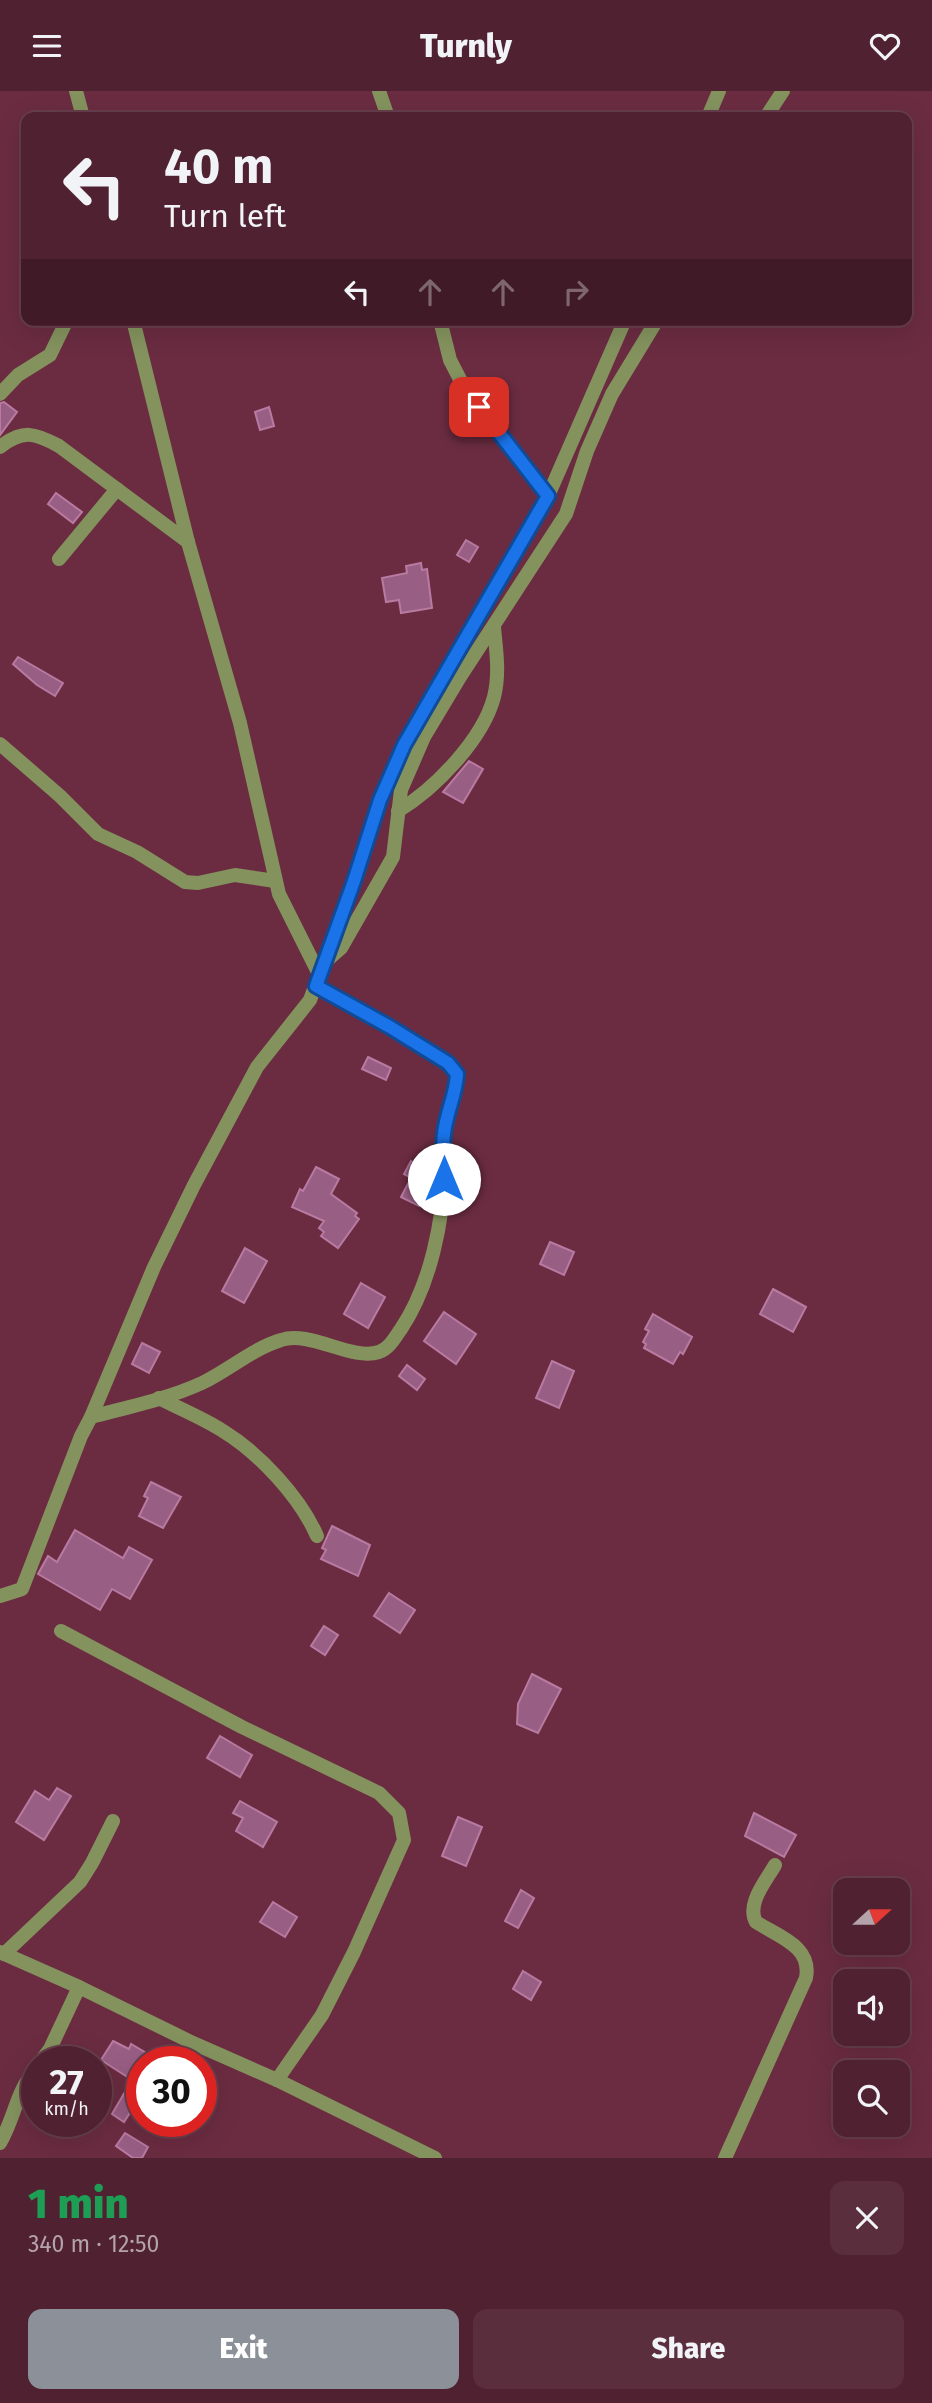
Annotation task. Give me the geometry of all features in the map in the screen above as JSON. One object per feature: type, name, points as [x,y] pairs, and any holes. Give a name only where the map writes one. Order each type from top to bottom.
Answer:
[{"type":"street","points":[[76,91],[82,112]]},
{"type":"street","points":[[379,91],[386,112]]},
{"type":"street","points":[[710,112],[719,91]]},
{"type":"street","points":[[769,112],[783,91]]},
{"type":"street","points":[[0,394],[18,375],[50,355],[65,326]]},
{"type":"street","points":[[91,1417],[202,1383],[257,1350],[284,1338],[299,1338],[346,1350],[373,1353],[383,1350],[391,1343],[410,1315],[427,1279],[443,1193],[443,1137],[448,1110],[456,1089],[457,1074],[448,1063],[390,1027],[320,975],[279,894],[240,723],[188,542],[134,326]]},
{"type":"street","points":[[442,326],[450,360],[465,389],[548,496]]},
{"type":"street","points":[[0,1596],[22,1589],[81,1436],[154,1267],[257,1067],[310,1000],[380,800],[404,745],[548,496],[622,326]]},
{"type":"street","points":[[320,975],[341,947],[388,867],[395,850],[403,783],[424,737],[566,513],[587,451],[612,394],[653,326]]},
{"type":"street","points":[[0,446],[19,435],[42,437],[59,446],[188,542]]},
{"type":"street","points":[[59,559],[117,489]]},
{"type":"street","points":[[398,811],[418,800],[465,750],[487,716],[494,697],[498,671],[494,627]]},
{"type":"street","points":[[0,744],[60,796],[98,834],[137,852],[185,882],[198,883],[235,875],[275,881]]},
{"type":"street","points":[[159,1398],[223,1431],[271,1470],[309,1520],[317,1536]]},
{"type":"street","points":[[61,1632],[242,1727],[380,1793],[399,1813],[404,1840],[354,1952],[322,2015],[277,2080]]},
{"type":"street","points":[[113,1821],[80,1882],[2,1953],[277,2080],[435,2158]]},
{"type":"street","points":[[725,2158],[806,1978],[808,1967],[806,1958],[798,1948],[756,1922],[753,1917],[752,1907],[775,1865]]},
{"type":"street","points":[[51,2046],[79,1987]]},
{"type":"street","points":[[0,2143],[8,2128],[21,2088]]},
{"type":"building","points":[[4,402],[17,412],[0,435],[0,403]]},
{"type":"building","points":[[269,407],[274,426],[260,430],[255,412]]},
{"type":"building","points":[[56,493],[82,512],[73,523],[48,504]]},
{"type":"building","points":[[466,540],[478,547],[469,562],[457,555]]},
{"type":"building","points":[[421,563],[422,570],[427,569],[432,608],[401,613],[399,600],[386,602],[382,578],[407,573],[406,566]]},
{"type":"building","points":[[18,657],[63,683],[55,696],[37,685],[13,664]]},
{"type":"building","points":[[469,761],[483,769],[463,803],[443,792]]},
{"type":"building","points":[[368,1057],[391,1068],[386,1080],[362,1069]]},
{"type":"building","points":[[411,1161],[435,1175],[419,1206],[401,1197],[411,1178],[404,1174]]},
{"type":"building","points":[[316,1167],[339,1179],[331,1194],[357,1213],[355,1216],[359,1219],[338,1248],[321,1236],[324,1232],[319,1228],[324,1221],[292,1207],[300,1189],[303,1191]]},
{"type":"building","points":[[550,1242],[574,1252],[564,1275],[540,1264]]},
{"type":"building","points":[[245,1248],[267,1261],[244,1303],[222,1291]]},
{"type":"building","points":[[361,1283],[385,1297],[368,1328],[344,1314]]},
{"type":"building","points":[[773,1289],[806,1307],[793,1332],[760,1314]]},
{"type":"building","points":[[444,1312],[476,1334],[456,1364],[424,1341]]},
{"type":"building","points":[[653,1314],[692,1337],[683,1354],[680,1352],[673,1364],[644,1348],[646,1344],[643,1342],[649,1331],[645,1329]]},
{"type":"building","points":[[142,1343],[160,1352],[149,1373],[132,1364]]},
{"type":"building","points":[[552,1361],[574,1371],[559,1408],[536,1398]]},
{"type":"building","points":[[407,1365],[425,1379],[417,1390],[399,1376]]},
{"type":"building","points":[[151,1482],[181,1497],[163,1528],[139,1516],[148,1498],[144,1496]]},
{"type":"building","points":[[332,1526],[370,1545],[358,1576],[321,1559],[326,1550],[322,1548]]},
{"type":"building","points":[[75,1530],[123,1558],[129,1547],[152,1560],[130,1599],[112,1589],[100,1610],[38,1574],[48,1556],[57,1562]]},
{"type":"building","points":[[389,1593],[415,1610],[400,1633],[374,1616]]},
{"type":"building","points":[[324,1626],[338,1635],[325,1655],[311,1646]]},
{"type":"building","points":[[532,1674],[561,1689],[538,1733],[517,1724],[518,1704]]},
{"type":"building","points":[[220,1736],[252,1755],[240,1777],[207,1758]]},
{"type":"building","points":[[57,1788],[71,1796],[44,1840],[16,1822],[35,1791],[49,1800]]},
{"type":"building","points":[[240,1801],[277,1822],[263,1847],[236,1831],[243,1818],[233,1813]]},
{"type":"building","points":[[754,1813],[796,1835],[784,1857],[745,1836]]},
{"type":"building","points":[[458,1817],[482,1827],[466,1866],[442,1856]]},
{"type":"building","points":[[521,1890],[534,1898],[518,1928],[505,1921]]},
{"type":"building","points":[[273,1902],[297,1917],[285,1937],[260,1922]]},
{"type":"building","points":[[523,1971],[541,1982],[531,2000],[513,1989]]},
{"type":"building","points":[[113,2041],[126,2048],[126,2076],[112,2067],[112,2046],[110,2046]]},
{"type":"building","points":[[126,2090],[126,2119],[124,2122],[112,2114]]},
{"type":"building","points":[[125,2133],[126,2137],[132,2137],[148,2147],[142,2158],[133,2158],[116,2146]]},
{"type":"route","points":[[444,1179],[443,1137],[448,1110],[456,1089],[457,1074],[448,1063],[334,994],[316,986],[380,800],[404,745],[548,496],[479,407]]}]
